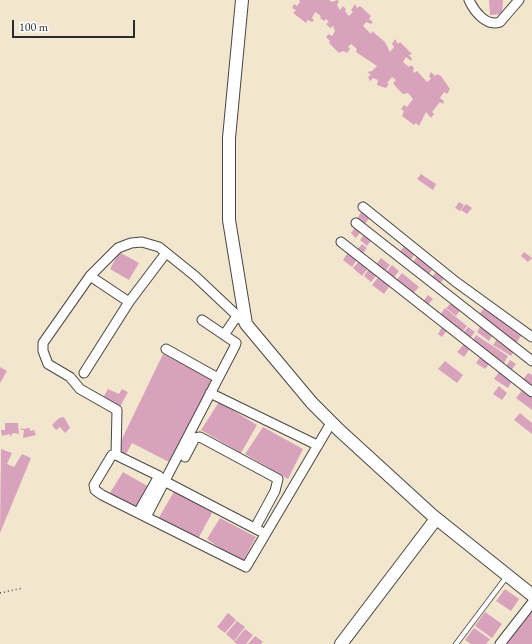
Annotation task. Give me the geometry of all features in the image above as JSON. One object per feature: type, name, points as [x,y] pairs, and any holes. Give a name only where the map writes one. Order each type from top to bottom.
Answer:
[{"type":"street","points":[[242,0],[229,138],[229,213],[242,320]]},
{"type":"street","points":[[469,0],[477,13],[490,23],[495,24],[500,22],[519,0]]},
{"type":"street","points":[[364,207],[456,282],[532,337]]},
{"type":"street","points":[[356,223],[532,361]]},
{"type":"street","points":[[116,455],[117,410],[80,389],[70,376],[48,364],[43,351],[43,343],[90,276],[118,248],[131,243],[142,242],[152,244],[195,276],[242,320],[331,423],[436,519],[532,595]]},
{"type":"street","points":[[342,242],[532,392]]},
{"type":"street","points":[[84,373],[129,302],[166,253]]},
{"type":"street","points":[[90,276],[129,302]]},
{"type":"street","points":[[168,483],[210,393],[233,352],[236,343],[202,320]]},
{"type":"street","points":[[224,335],[242,320]]},
{"type":"street","points":[[166,349],[218,378]]},
{"type":"street","points":[[210,393],[317,445]]},
{"type":"street","points":[[142,515],[159,476],[116,455],[112,455],[94,485],[95,490],[142,515],[246,567],[331,423]]},
{"type":"street","points":[[142,515],[168,483],[195,438],[200,437],[278,479],[275,491],[254,528]]},
{"type":"street","points":[[168,483],[266,535]]},
{"type":"street","points":[[341,644],[436,519]]},
{"type":"street","points":[[500,644],[532,603]]},
{"type":"lane","points":[[456,644],[508,576]]},
{"type":"path","points":[[0,593],[23,588]]},
{"type":"building","points":[[299,0],[329,0],[332,2],[337,0],[339,1],[337,5],[340,10],[343,6],[349,16],[353,12],[351,10],[355,4],[357,8],[360,6],[371,16],[369,19],[373,22],[371,24],[366,22],[363,26],[371,34],[372,31],[385,42],[390,52],[394,47],[392,44],[395,39],[398,44],[400,42],[412,54],[409,55],[412,59],[411,61],[406,57],[403,62],[409,67],[411,65],[414,68],[414,73],[417,71],[427,82],[431,79],[429,76],[431,72],[435,76],[437,74],[441,76],[450,89],[447,94],[444,92],[440,98],[444,101],[443,104],[440,102],[432,112],[434,114],[431,118],[426,112],[419,126],[416,123],[414,125],[402,116],[404,111],[401,109],[404,105],[407,107],[413,99],[408,93],[403,94],[397,88],[393,83],[396,80],[392,77],[387,83],[389,84],[386,88],[377,85],[378,80],[373,78],[370,81],[368,77],[371,75],[367,72],[372,71],[377,66],[356,52],[357,49],[351,44],[348,47],[350,49],[347,53],[343,51],[339,53],[329,43],[330,41],[326,37],[329,34],[332,36],[335,31],[333,26],[330,28],[326,24],[329,22],[326,19],[324,21],[320,18],[321,16],[315,12],[312,18],[314,20],[312,22],[308,20],[306,23],[293,13],[296,10],[292,8],[294,4],[297,6],[300,2]]},
{"type":"building","points":[[489,0],[503,0],[502,14],[490,15]]},
{"type":"building","points":[[421,174],[436,184],[433,190],[417,179]]},
{"type":"building","points":[[459,202],[464,205],[460,211],[455,208]]},
{"type":"building","points":[[466,204],[472,208],[467,214],[461,210]]},
{"type":"building","points":[[362,211],[370,217],[365,224],[357,219]]},
{"type":"building","points":[[357,225],[362,230],[356,238],[351,233]]},
{"type":"building","points":[[365,233],[372,239],[367,246],[360,240]]},
{"type":"building","points":[[362,244],[367,248],[362,254],[357,250]]},
{"type":"building","points":[[406,244],[416,252],[410,261],[399,253]]},
{"type":"building","points":[[349,251],[358,258],[352,267],[343,260]]},
{"type":"building","points":[[119,252],[139,263],[129,280],[110,269]]},
{"type":"building","points":[[524,252],[532,258],[528,262],[521,256]]},
{"type":"building","points":[[419,254],[435,266],[429,274],[413,262]]},
{"type":"building","points":[[381,258],[390,265],[384,273],[375,266]]},
{"type":"building","points":[[360,260],[369,267],[362,276],[353,268]]},
{"type":"building","points":[[392,265],[399,271],[392,280],[385,274]]},
{"type":"building","points":[[370,267],[378,273],[371,282],[364,276]]},
{"type":"building","points":[[437,271],[445,277],[438,286],[430,279]]},
{"type":"building","points":[[402,273],[419,287],[412,295],[395,282]]},
{"type":"building","points":[[380,275],[391,284],[384,294],[372,285]]},
{"type":"building","points":[[428,295],[433,299],[426,307],[421,304]]},
{"type":"building","points":[[452,302],[461,309],[456,316],[446,308]]},
{"type":"building","points":[[445,308],[467,326],[462,332],[440,315]]},
{"type":"building","points":[[484,308],[522,335],[516,343],[478,316]]},
{"type":"building","points":[[443,325],[448,329],[442,337],[438,334]]},
{"type":"building","points":[[481,325],[493,334],[489,341],[477,332]]},
{"type":"building","points":[[468,327],[475,332],[470,338],[463,333]]},
{"type":"building","points":[[476,335],[508,356],[504,363],[472,342]]},
{"type":"building","points":[[498,338],[515,350],[511,356],[493,345]]},
{"type":"building","points":[[464,344],[470,348],[464,357],[457,352]]},
{"type":"building","points":[[163,354],[215,379],[169,462],[132,443],[125,456],[121,453],[121,441]]},
{"type":"building","points":[[481,356],[490,363],[485,369],[476,363]]},
{"type":"building","points":[[510,360],[516,364],[510,372],[505,368]]},
{"type":"building","points":[[445,361],[463,375],[457,383],[438,369]]},
{"type":"building","points":[[0,367],[7,371],[0,383]]},
{"type":"building","points":[[499,372],[512,381],[508,388],[494,379]]},
{"type":"building","points":[[528,373],[532,375],[532,388],[522,381]]},
{"type":"building","points":[[499,386],[507,393],[502,400],[493,394]]},
{"type":"building","points":[[108,389],[119,394],[122,389],[128,392],[120,407],[103,398]]},
{"type":"building","points":[[523,389],[532,396],[532,410],[516,398]]},
{"type":"building","points":[[219,402],[257,425],[241,453],[201,430]]},
{"type":"building","points":[[520,413],[532,423],[532,434],[514,420]]},
{"type":"building","points":[[64,417],[70,428],[65,433],[60,427],[56,430],[52,425],[59,418]]},
{"type":"building","points":[[5,423],[18,423],[19,434],[13,433],[10,437],[10,434],[2,436],[1,430],[5,430]]},
{"type":"building","points":[[21,427],[22,429],[30,428],[30,431],[34,430],[36,435],[23,438],[24,430],[21,430]]},
{"type":"building","points":[[263,427],[303,449],[288,479],[245,454]]},
{"type":"building","points":[[1,449],[12,453],[7,464],[14,467],[22,454],[31,458],[0,533]]},
{"type":"building","points":[[123,472],[156,491],[142,515],[108,496]]},
{"type":"building","points":[[175,490],[213,511],[198,539],[158,519]]},
{"type":"building","points":[[220,518],[256,537],[242,563],[207,539]]},
{"type":"building","points":[[505,589],[519,599],[511,611],[496,601]]},
{"type":"building","points":[[532,611],[532,644],[506,644]]},
{"type":"building","points":[[485,612],[502,624],[492,638],[475,626]]},
{"type":"building","points":[[228,613],[236,620],[225,633],[217,627]]},
{"type":"building","points":[[237,621],[245,627],[234,641],[226,634]]},
{"type":"building","points":[[474,628],[490,639],[486,644],[471,644],[465,640]]},
{"type":"building","points":[[245,629],[253,635],[246,644],[237,644],[234,642]]},
{"type":"building","points":[[255,636],[263,642],[261,644],[248,644]]}]
